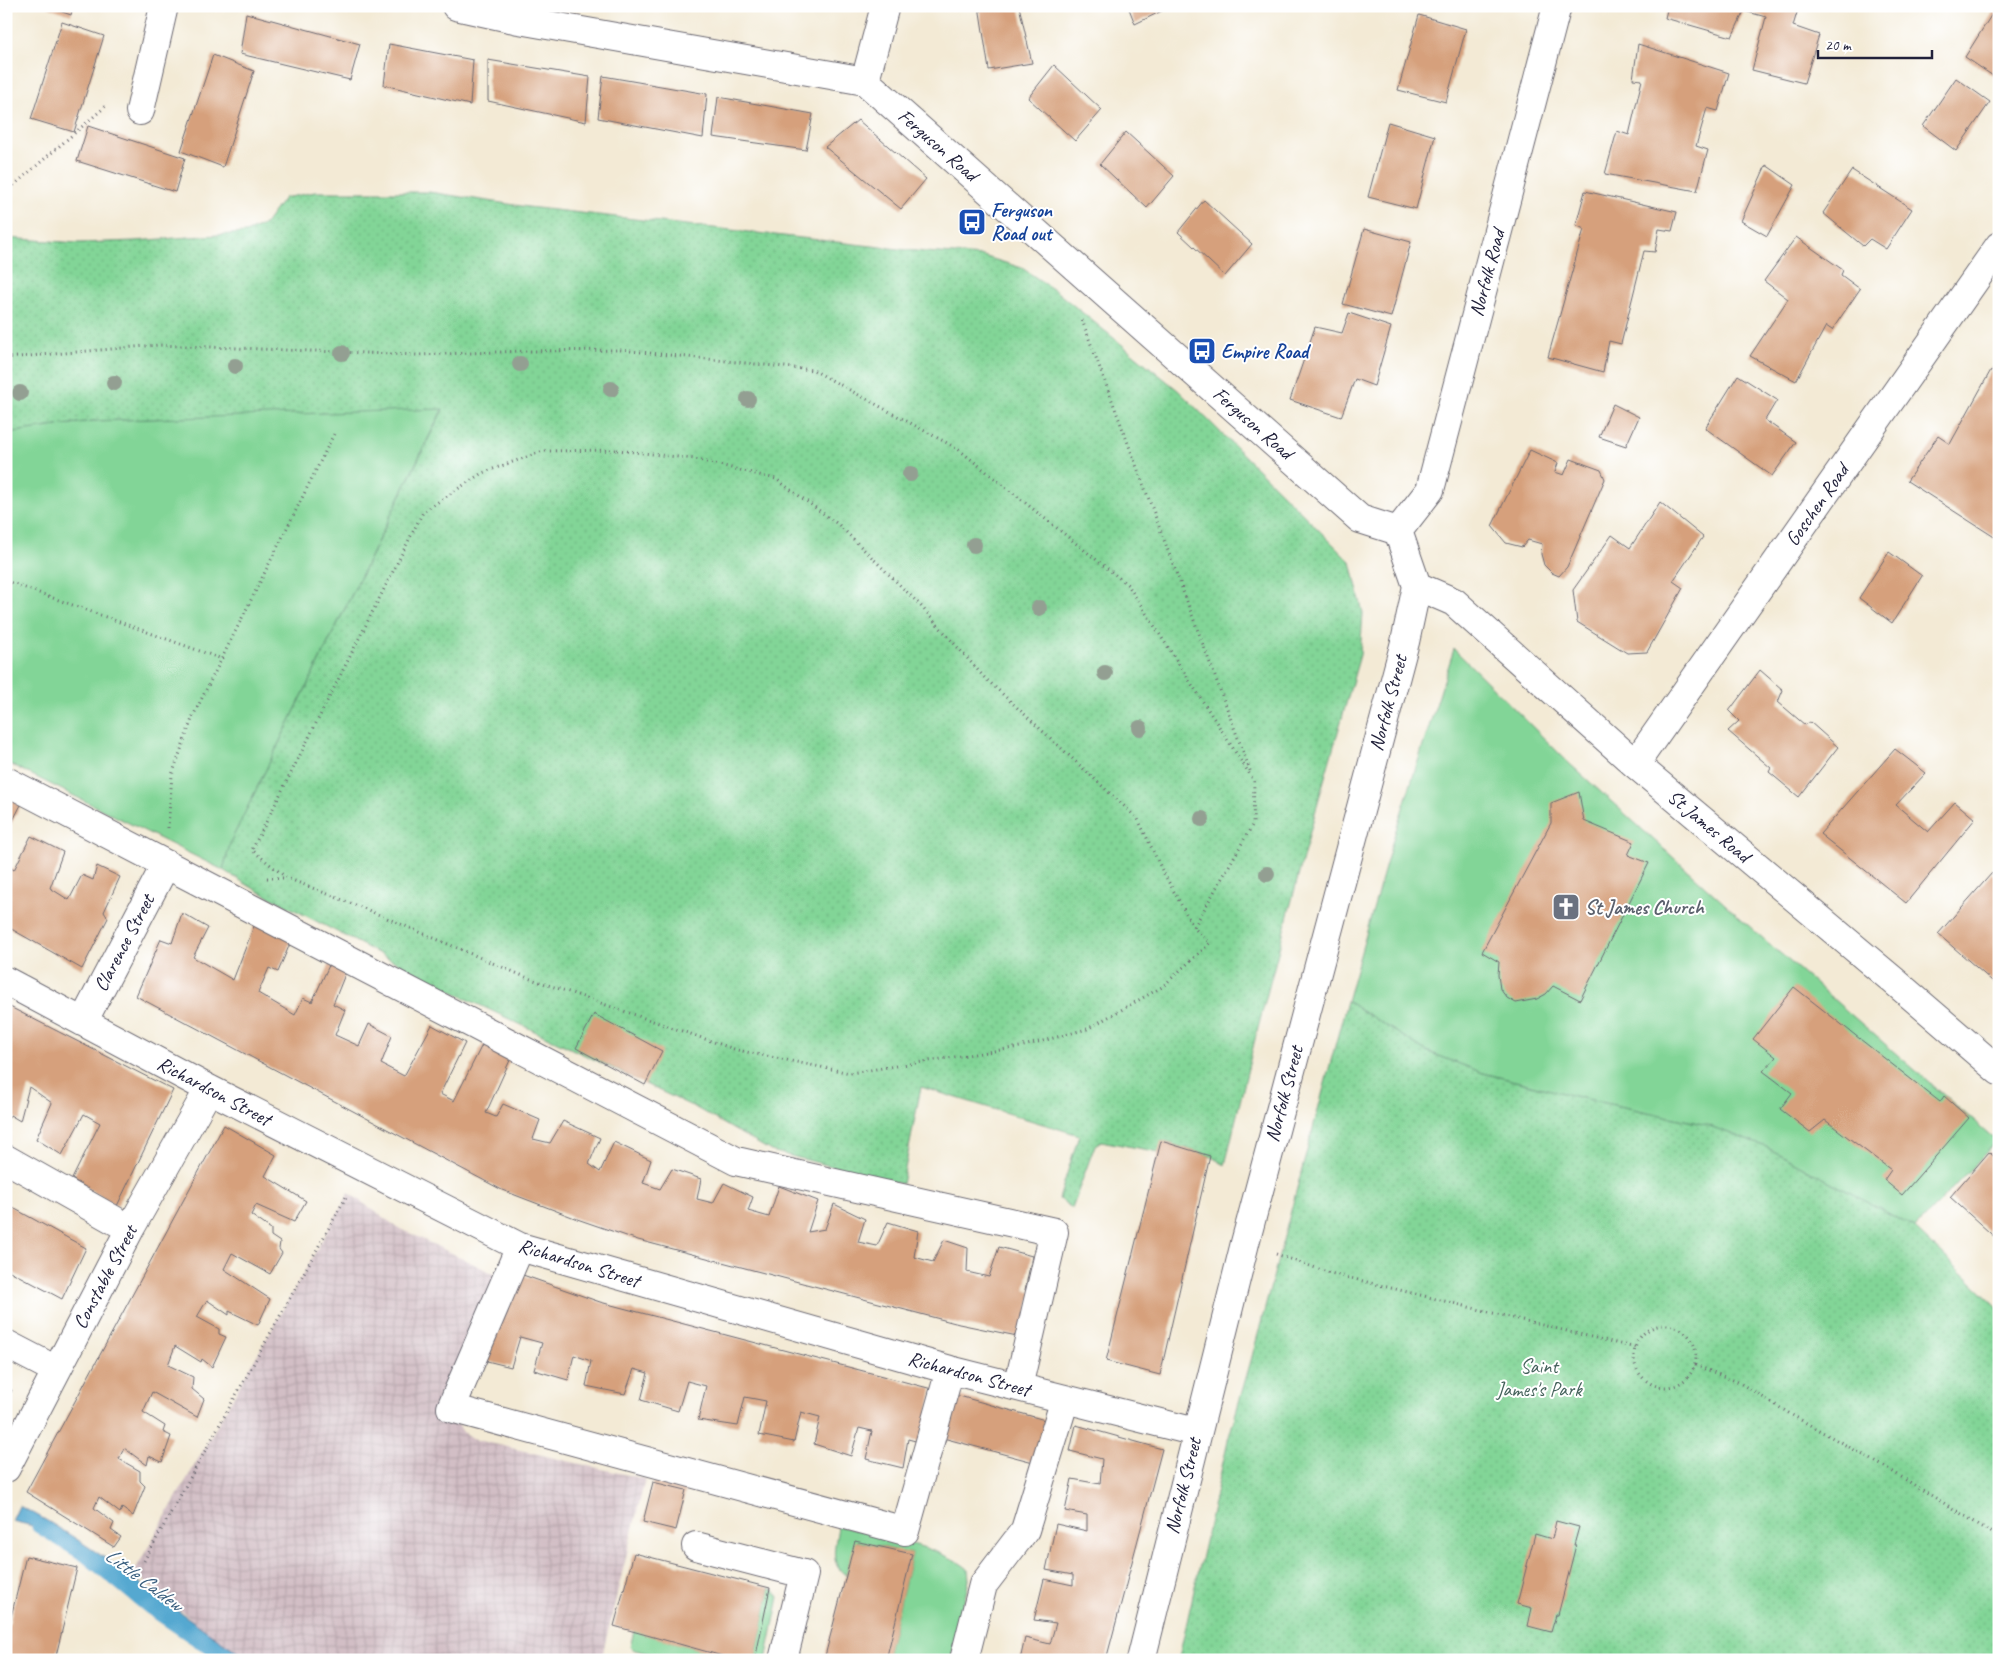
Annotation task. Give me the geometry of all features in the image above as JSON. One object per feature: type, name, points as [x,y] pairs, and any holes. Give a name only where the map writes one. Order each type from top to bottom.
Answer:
[{"type":"street","points":[[140,111],[164,6]]},
{"type":"street","points":[[456,6],[521,13],[865,81],[885,6]]},
{"type":"street","name":"Norfolk Road","points":[[1398,531],[1430,490],[1557,6]]},
{"type":"street","name":"Ferguson Road","points":[[865,81],[1360,519],[1398,531]]},
{"type":"street","name":"Goschen Road","points":[[1635,764],[1999,246]]},
{"type":"street","points":[[1398,531],[1417,586]]},
{"type":"street","name":"St James Road","points":[[1417,586],[1454,602],[1635,764],[1894,981],[1999,1072]]},
{"type":"street","name":"Norfolk Street","points":[[1141,1660],[1244,1243],[1405,642],[1417,586]]},
{"type":"street","points":[[6,781],[736,1161],[1054,1232],[1018,1386]]},
{"type":"street","name":"Clarence Street","points":[[83,1022],[166,864]]},
{"type":"street","name":"Richardson Street","points":[[6,982],[360,1167],[520,1247],[950,1370],[1196,1432]]},
{"type":"street","name":"Constable Street","points":[[6,1468],[130,1229],[209,1089]]},
{"type":"street","points":[[6,1158],[130,1229]]},
{"type":"street","points":[[520,1247],[451,1408],[904,1531],[950,1370]]},
{"type":"street","points":[[6,1344],[56,1370]]},
{"type":"street","points":[[964,1660],[983,1585],[1025,1530],[1066,1399]]},
{"type":"street","points":[[696,1546],[804,1574],[783,1660]]},
{"type":"path","points":[[6,192],[107,106]]},
{"type":"path","points":[[1080,314],[1254,780],[1253,824],[1194,928]]},
{"type":"path","points":[[6,358],[158,345],[416,355],[621,350],[813,370],[958,449],[1128,585],[1254,780]]},
{"type":"path","points":[[166,864],[172,775],[193,716],[335,432]]},
{"type":"path","points":[[617,450],[695,459],[776,479],[839,525],[920,605],[984,677],[1138,819],[1162,870],[1194,928],[1210,943],[1162,987],[1087,1029],[1020,1047],[850,1073],[737,1050],[528,978],[451,947],[364,908],[287,878],[252,850],[423,512],[482,473],[543,451],[617,450]]},
{"type":"path","points":[[6,581],[222,658]]},
{"type":"path","points":[[144,1561],[335,1219],[360,1167]]},
{"type":"path","points":[[1244,1243],[1330,1273],[1636,1348]]},
{"type":"path","points":[[1674,1326],[1686,1334],[1695,1346],[1695,1365],[1690,1375],[1682,1382],[1673,1386],[1662,1387],[1652,1384],[1643,1378],[1637,1369],[1634,1359],[1639,1339],[1654,1327],[1674,1326]]},
{"type":"path","points":[[1695,1365],[1738,1382],[1792,1415],[1890,1470],[1999,1537]]},
{"type":"shaded area","points":[[349,1193],[397,1227],[505,1279],[452,1415],[463,1432],[473,1439],[645,1479],[601,1660],[247,1660],[203,1629],[134,1572]]},
{"type":"green space","points":[[315,192],[429,192],[528,207],[925,252],[983,256],[1022,268],[1057,292],[1179,391],[1351,562],[1363,613],[1360,655],[1319,798],[1254,1043],[1225,1165],[1210,1156],[1162,1141],[1159,1152],[1101,1141],[1095,1145],[1072,1208],[1059,1199],[1079,1135],[921,1087],[902,1184],[771,1151],[698,1109],[467,999],[256,890],[223,870],[231,841],[443,409],[92,421],[6,433],[6,238],[79,243],[246,233],[265,224],[284,198]]},
{"type":"green space","points":[[443,408],[231,841],[223,870],[6,762],[6,433],[92,421]]},
{"type":"green space","points":[[1454,649],[1571,765],[1758,934],[1997,1141],[1915,1228],[1766,1147],[1707,1125],[1582,1098],[1483,1073],[1426,1051],[1347,1001],[1394,836]]},
{"type":"green space","name":"Saint James's Park","points":[[1347,1001],[1426,1051],[1483,1073],[1582,1098],[1707,1125],[1766,1147],[1915,1228],[1999,1308],[1999,1660],[1188,1660],[1179,1657],[1228,1440]]},
{"type":"green space","points":[[838,1526],[925,1548],[957,1561],[968,1569],[969,1580],[951,1660],[886,1660],[912,1554],[856,1541],[846,1575],[837,1565],[834,1553]]},
{"type":"green space","points":[[770,1588],[779,1597],[766,1660],[755,1660]]},
{"type":"green space","points":[[634,1631],[737,1660],[676,1660],[635,1650],[630,1647]]},
{"type":"water","points":[[19,1506],[48,1521],[98,1553],[206,1631],[251,1660],[230,1660],[198,1642],[149,1609],[84,1556],[37,1527],[12,1521]]},
{"type":"building","points":[[45,6],[73,6],[71,15]]},
{"type":"building","points":[[979,6],[1019,6],[1032,63],[989,70]]},
{"type":"building","points":[[1128,6],[1172,6],[1135,24]]},
{"type":"building","points":[[1668,6],[1799,6],[1793,26],[1819,35],[1804,83],[1752,70],[1766,17],[1744,11],[1732,37],[1665,18]]},
{"type":"building","points":[[1997,6],[1999,6],[1999,80],[1965,57]]},
{"type":"building","points":[[246,13],[360,44],[350,80],[240,54]]},
{"type":"building","points":[[1419,15],[1466,29],[1446,102],[1398,90]]},
{"type":"building","points":[[62,22],[104,36],[74,132],[31,119]]},
{"type":"building","points":[[389,44],[473,60],[470,105],[384,85]]},
{"type":"building","points":[[1638,44],[1729,73],[1718,111],[1707,108],[1696,146],[1708,150],[1697,191],[1605,174],[1617,131],[1629,135],[1642,80],[1633,79]]},
{"type":"building","points":[[213,55],[254,71],[223,167],[181,151]]},
{"type":"building","points":[[488,60],[590,77],[586,122],[488,101]]},
{"type":"building","points":[[1054,65],[1102,110],[1075,141],[1028,98]]},
{"type":"building","points":[[603,76],[707,94],[703,138],[598,118]]},
{"type":"building","points":[[1956,78],[1990,102],[1956,151],[1923,126]]},
{"type":"building","points":[[718,97],[813,114],[806,150],[713,137]]},
{"type":"building","points":[[858,120],[926,179],[901,209],[825,147]]},
{"type":"building","points":[[1388,122],[1435,136],[1416,209],[1368,197]]},
{"type":"building","points":[[88,126],[185,158],[175,192],[77,161]]},
{"type":"building","points":[[1126,132],[1174,176],[1147,208],[1100,164]]},
{"type":"building","points":[[1766,165],[1795,185],[1767,236],[1741,221]]},
{"type":"building","points":[[1852,170],[1912,209],[1886,249],[1870,239],[1863,246],[1823,213]]},
{"type":"building","points":[[1585,191],[1677,212],[1672,231],[1659,229],[1655,252],[1644,251],[1621,344],[1609,341],[1603,372],[1548,357],[1584,229],[1576,225]]},
{"type":"building","points":[[1204,200],[1252,244],[1225,276],[1178,232]]},
{"type":"building","points":[[1364,229],[1411,242],[1391,317],[1343,304]]},
{"type":"building","points":[[1796,237],[1843,270],[1841,275],[1860,289],[1832,330],[1826,326],[1796,381],[1750,356],[1788,299],[1764,281]]},
{"type":"building","points":[[1349,313],[1391,327],[1374,386],[1355,379],[1341,417],[1290,400],[1315,327],[1342,333]]},
{"type":"building","points":[[1991,370],[1999,375],[1999,540],[1907,481],[1938,436],[1950,444]]},
{"type":"building","points":[[1738,375],[1777,400],[1765,420],[1796,442],[1772,476],[1705,428]]},
{"type":"building","points":[[1613,404],[1639,417],[1626,446],[1599,437]]},
{"type":"building","points":[[1530,450],[1558,463],[1555,472],[1564,475],[1571,459],[1601,470],[1605,479],[1567,567],[1559,576],[1552,573],[1544,565],[1541,554],[1542,544],[1528,540],[1522,547],[1506,543],[1492,526]]},
{"type":"building","points":[[1660,502],[1703,537],[1673,581],[1683,588],[1647,652],[1627,653],[1577,622],[1573,590],[1612,535],[1630,548]]},
{"type":"building","points":[[1889,552],[1922,576],[1892,623],[1859,598]]},
{"type":"building","points":[[1760,670],[1783,690],[1778,702],[1805,725],[1810,722],[1838,747],[1799,797],[1769,772],[1771,768],[1728,731],[1739,721],[1729,711]]},
{"type":"building","points":[[1895,749],[1926,773],[1896,805],[1928,832],[1955,802],[1975,819],[1906,903],[1820,834]]},
{"type":"building","points":[[6,787],[25,797],[6,834]]},
{"type":"building","name":"St James Church","points":[[1579,792],[1584,821],[1634,842],[1628,855],[1649,863],[1580,1000],[1553,986],[1546,994],[1537,999],[1516,1003],[1507,998],[1500,989],[1499,962],[1482,952],[1551,823],[1551,803]]},
{"type":"building","points":[[31,836],[63,852],[50,888],[69,900],[82,875],[93,880],[97,866],[120,877],[104,912],[108,918],[82,969],[6,926],[6,865],[14,870]]},
{"type":"building","points":[[1992,873],[1999,879],[1999,987],[1938,934]]},
{"type":"building","points":[[182,913],[208,928],[193,957],[233,980],[256,921],[292,939],[278,972],[269,968],[258,993],[295,1015],[303,998],[312,1002],[332,959],[348,967],[333,1004],[345,1010],[335,1035],[359,1046],[369,1024],[392,1036],[381,1064],[404,1076],[432,1025],[465,1043],[440,1094],[454,1101],[483,1043],[511,1058],[486,1113],[496,1117],[503,1104],[540,1120],[533,1139],[550,1143],[563,1121],[600,1138],[589,1164],[600,1172],[614,1142],[651,1160],[643,1183],[660,1189],[672,1169],[701,1179],[697,1199],[713,1203],[724,1183],[753,1197],[748,1211],[769,1217],[779,1186],[818,1201],[808,1232],[825,1229],[834,1204],[865,1219],[858,1242],[877,1246],[888,1222],[918,1231],[914,1257],[933,1262],[944,1240],[968,1248],[967,1272],[989,1277],[999,1247],[1032,1256],[1025,1290],[1032,1293],[1022,1337],[959,1324],[638,1240],[502,1190],[136,996],[161,939],[172,943]]},
{"type":"building","points":[[1794,987],[1940,1102],[1944,1096],[1969,1118],[1902,1195],[1884,1180],[1891,1170],[1825,1120],[1810,1132],[1780,1109],[1792,1093],[1763,1071],[1776,1057],[1753,1039]]},
{"type":"building","points":[[6,1005],[173,1090],[117,1206],[72,1179],[100,1123],[84,1114],[62,1155],[36,1139],[52,1103],[29,1087],[20,1121],[10,1115],[6,1122]]},
{"type":"building","points":[[594,1014],[662,1051],[645,1085],[576,1048]]},
{"type":"building","points":[[224,1125],[276,1155],[265,1176],[306,1201],[294,1222],[256,1205],[251,1215],[271,1229],[271,1236],[280,1242],[279,1249],[282,1253],[270,1274],[232,1253],[224,1269],[270,1299],[258,1325],[229,1311],[229,1315],[207,1300],[197,1317],[219,1329],[219,1334],[226,1337],[212,1367],[202,1359],[201,1362],[175,1346],[168,1365],[193,1377],[192,1389],[204,1399],[197,1417],[152,1392],[143,1412],[165,1426],[163,1432],[171,1436],[162,1462],[149,1456],[147,1465],[124,1448],[119,1459],[140,1471],[140,1481],[145,1486],[133,1516],[122,1508],[120,1513],[99,1497],[94,1508],[114,1523],[111,1530],[121,1537],[114,1547],[26,1492]]},
{"type":"building","points":[[1161,1141],[1210,1156],[1160,1375],[1106,1361]]},
{"type":"building","points":[[1989,1152],[1999,1161],[1999,1241],[1950,1197]]},
{"type":"building","points":[[6,1204],[86,1248],[62,1299],[6,1269]]},
{"type":"building","points":[[520,1274],[600,1302],[932,1389],[923,1443],[908,1439],[903,1468],[866,1459],[872,1431],[859,1428],[851,1456],[814,1444],[820,1417],[801,1412],[794,1442],[759,1435],[766,1401],[745,1397],[738,1426],[698,1420],[706,1386],[687,1381],[678,1411],[641,1400],[648,1373],[634,1369],[625,1394],[586,1386],[591,1361],[574,1355],[568,1380],[534,1370],[542,1343],[520,1337],[511,1367],[487,1361],[500,1319]]},
{"type":"building","points":[[6,1387],[12,1390],[6,1403]]},
{"type":"building","points":[[952,1394],[1045,1420],[1037,1463],[943,1438]]},
{"type":"building","points":[[1076,1425],[1162,1449],[1106,1660],[1020,1660],[1025,1638],[1050,1644],[1056,1623],[1034,1620],[1044,1579],[1073,1585],[1073,1575],[1046,1570],[1056,1524],[1087,1531],[1087,1515],[1065,1511],[1072,1479],[1100,1484],[1102,1459],[1070,1451]]},
{"type":"building","points":[[653,1482],[686,1490],[676,1530],[643,1522]]},
{"type":"building","points":[[1556,1521],[1579,1527],[1558,1615],[1556,1615],[1551,1632],[1528,1626],[1532,1608],[1517,1604],[1535,1534],[1552,1539]]},
{"type":"building","points":[[855,1541],[912,1554],[886,1660],[824,1660]]},
{"type":"building","points":[[634,1553],[770,1588],[755,1660],[737,1660],[614,1626]]},
{"type":"building","points":[[26,1556],[77,1568],[55,1660],[6,1660],[6,1637]]},
{"type":"waterway","name":"Little Caldew","points":[[37,1527],[84,1556],[149,1609],[198,1642],[230,1660]]},
{"type":"place","name":"Ferguson Road out","points":[[972,222]]},
{"type":"place","name":"Empire Road","points":[[1202,351]]},
{"type":"place","name":"St James Church","points":[[1566,907]]}]
